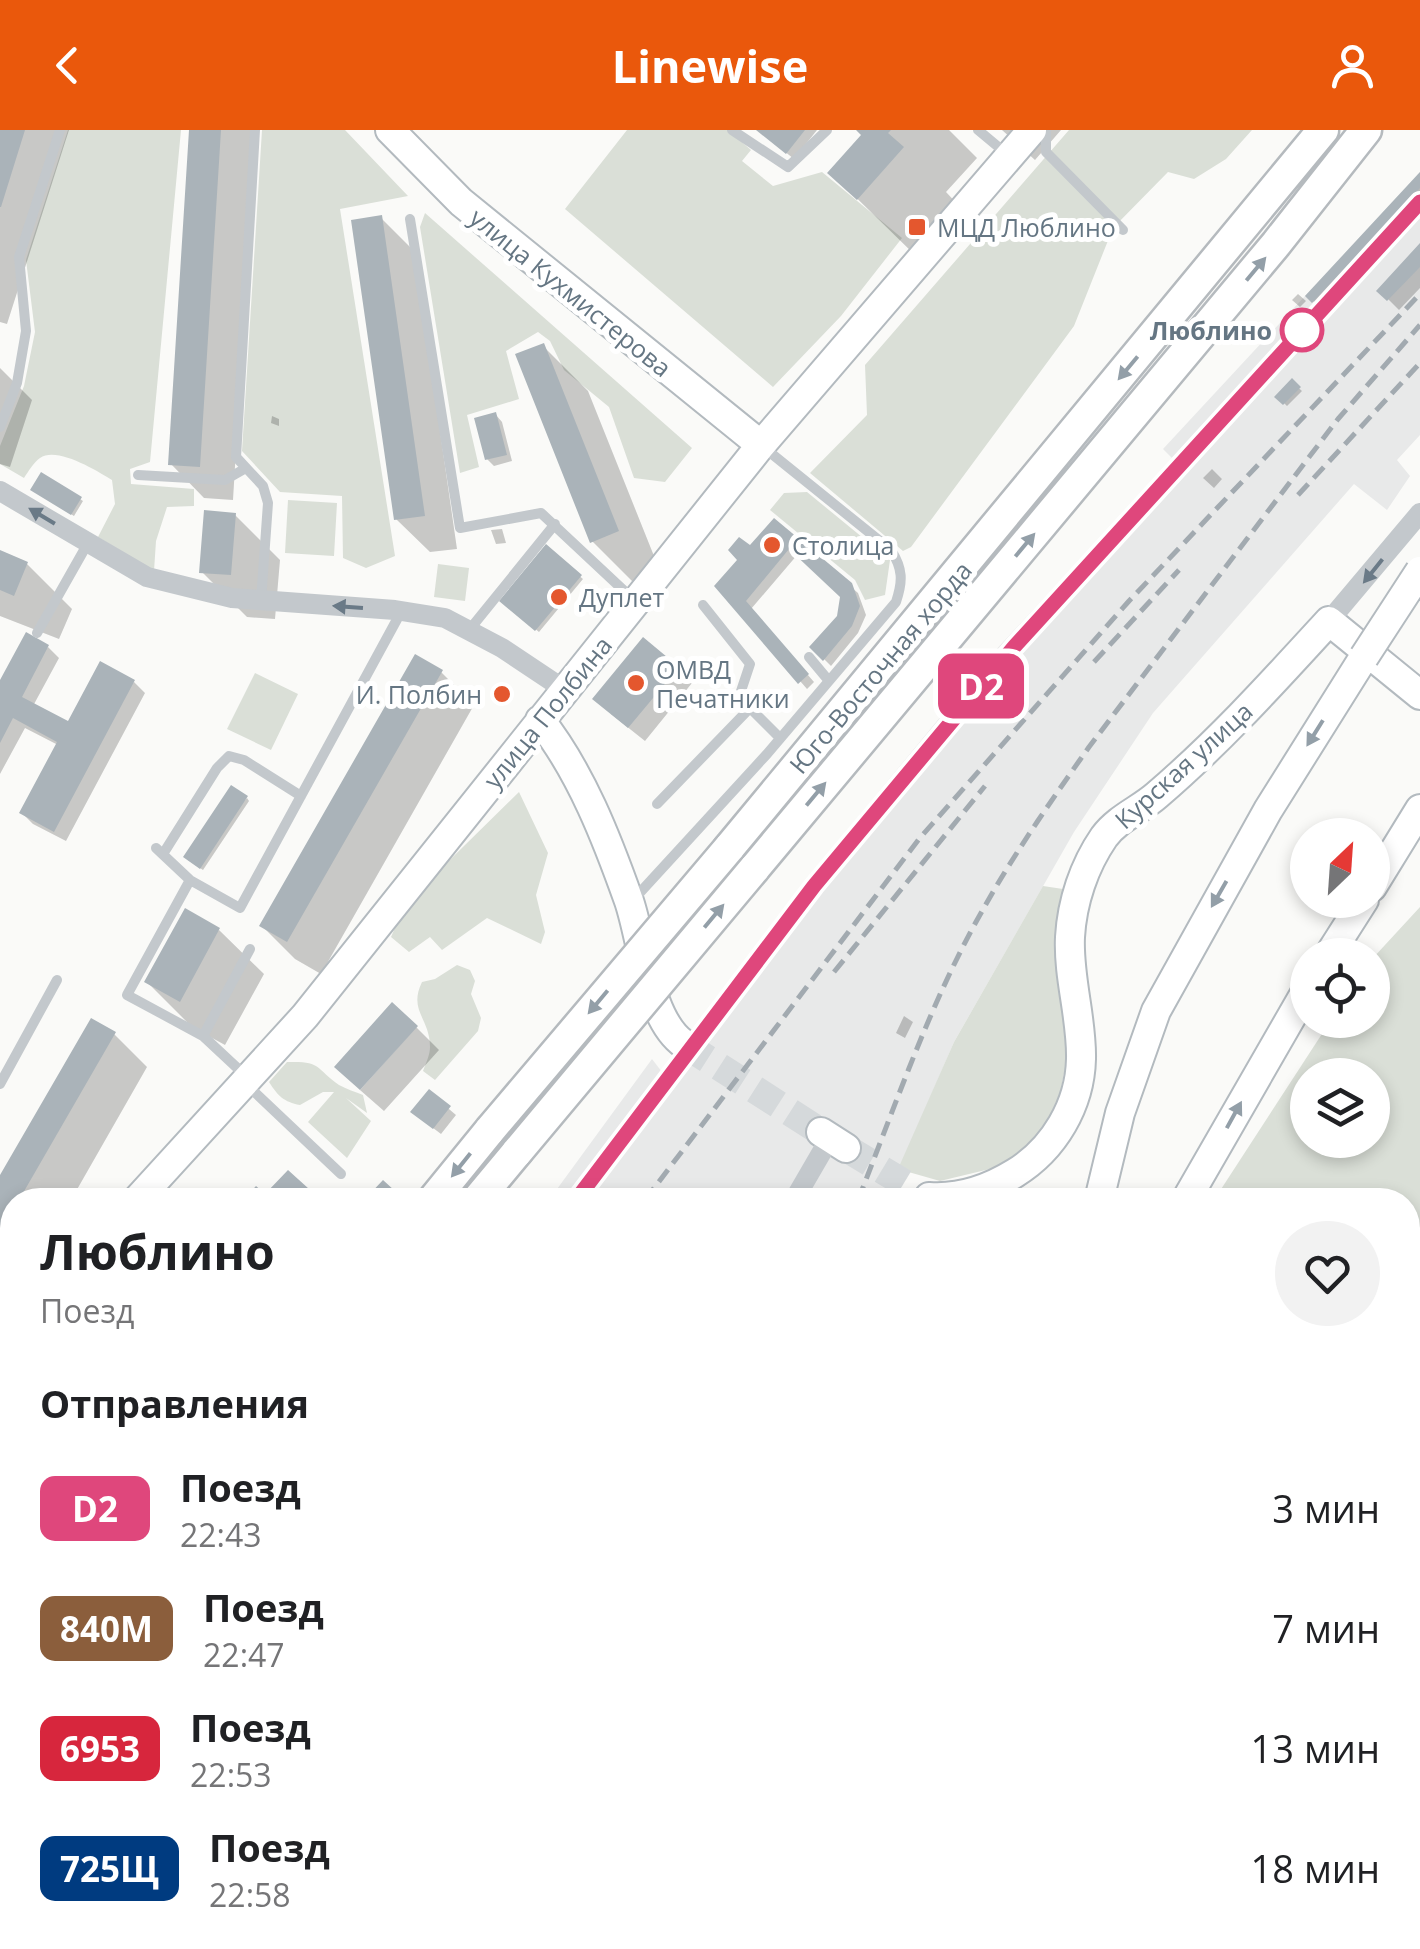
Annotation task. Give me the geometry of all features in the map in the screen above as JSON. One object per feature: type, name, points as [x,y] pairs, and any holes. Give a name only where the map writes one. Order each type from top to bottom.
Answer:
[{"type":"main road","name":"улица Кухмистерова","points":[[390,130],[461,202],[761,444]]},
{"type":"main road","name":"улица Полбина","points":[[148,1188],[305,1016],[761,444],[1032,130]]},
{"type":"main road","name":"Юго-Восточная хорда","points":[[443,1188],[1323,130]]},
{"type":"main road","name":"Юго-Восточная хорда","points":[[488,1188],[1276,244],[1366,130]]},
{"type":"main road","points":[[1102,1188],[1120,1113],[1156,1011],[1268,810],[1420,571]]},
{"type":"main road","points":[[1329,621],[1420,696]]},
{"type":"main road","name":"Курская улица","points":[[1001,1188],[1034,1162],[1056,1137],[1074,1099],[1081,1060],[1070,942],[1077,894],[1088,864],[1121,819],[1157,796],[1329,621]]},
{"type":"main road","points":[[1273,682],[1309,653],[1333,641],[1368,655]]},
{"type":"main road","points":[[540,720],[574,772],[630,904],[674,1035]]},
{"type":"main road","points":[[1390,858],[1420,809]]},
{"type":"main road","points":[[1193,1188],[1290,1019]]},
{"type":"street","points":[[0,491],[147,577],[192,590],[261,602],[402,611],[445,618],[564,690]]},
{"type":"street","points":[[1329,621],[1418,516]]},
{"type":"street","points":[[801,1188],[832,1139]]},
{"type":"lane","points":[[0,427],[17,383],[26,331],[20,257],[60,130]]},
{"type":"lane","points":[[255,130],[236,458],[263,486],[268,503],[261,602]]},
{"type":"lane","points":[[732,130],[788,167],[827,130]]},
{"type":"lane","points":[[978,130],[1010,157]]},
{"type":"lane","points":[[1046,130],[1046,152],[1123,230]]},
{"type":"lane","points":[[410,220],[460,528],[541,512],[636,603]]},
{"type":"lane","points":[[630,904],[896,602],[902,584],[900,565],[891,550],[761,444]]},
{"type":"lane","points":[[138,475],[226,480],[246,468]]},
{"type":"lane","points":[[470,630],[555,524]]},
{"type":"lane","points":[[38,633],[88,544]]},
{"type":"lane","points":[[703,605],[750,664],[739,696],[780,738]]},
{"type":"lane","points":[[301,796],[244,760],[229,756],[159,851],[190,880],[240,908],[402,611]]},
{"type":"lane","points":[[809,657],[828,681]]},
{"type":"lane","points":[[657,804],[750,708]]},
{"type":"lane","points":[[190,880],[128,995],[203,1036],[342,1174]]},
{"type":"lane","points":[[203,1036],[250,949]]},
{"type":"lane","points":[[0,1084],[57,980]]},
{"type":"shaded area","points":[[68,130],[181,130],[150,462],[130,469],[131,484],[194,489],[194,506],[167,507],[156,541],[154,571],[98,537],[115,504],[112,480],[77,461],[56,455],[40,458],[24,478],[0,464],[0,446],[24,386],[35,332],[26,260]]},
{"type":"shaded area","points":[[262,130],[345,130],[408,196],[340,209],[395,556],[366,568],[343,558],[342,496],[280,492],[242,451]]},
{"type":"shaded area","points":[[627,130],[728,130],[751,150],[742,161],[773,186],[822,172],[902,238],[841,316],[773,387],[565,209]]},
{"type":"shaded area","points":[[1069,130],[1252,130],[1226,159],[1194,179],[1168,172],[1113,228],[1074,326],[911,547],[903,551],[810,473],[867,415],[865,365]]},
{"type":"shaded area","points":[[1420,172],[1420,435],[1397,460],[1410,476],[1387,510],[1354,484],[1153,713],[1074,832],[954,1042],[891,1188],[558,1188],[652,1059],[662,1072],[811,874],[993,653],[1173,459],[1163,449]]},
{"type":"shaded area","points":[[425,213],[692,448],[665,482],[634,478],[609,407],[564,370],[550,341],[538,332],[506,351],[519,399],[467,415],[479,467],[460,473],[420,227]]},
{"type":"shaded area","points":[[807,492],[890,560],[885,595],[865,600],[855,580],[770,510],[784,493]]},
{"type":"shaded area","points":[[288,500],[337,503],[334,556],[285,553]]},
{"type":"shaded area","points":[[438,564],[469,568],[465,601],[434,597]]},
{"type":"shaded area","points":[[255,673],[298,694],[271,750],[227,729]]},
{"type":"shaded area","points":[[519,792],[548,853],[536,895],[545,932],[541,944],[487,918],[442,950],[430,937],[409,952],[391,937],[406,903]]},
{"type":"shaded area","points":[[1043,886],[1063,889],[1056,937],[1068,1054],[1060,1093],[1043,1131],[1020,1156],[994,1168],[940,1181],[898,1169],[954,1042]]},
{"type":"shaded area","points":[[1420,907],[1420,1188],[1222,1188],[1290,1083],[1290,1158],[1390,1158],[1390,1058],[1306,1058],[1319,1038],[1390,1038],[1390,940]]},
{"type":"shaded area","points":[[457,965],[470,970],[475,981],[471,994],[481,1018],[478,1031],[435,1080],[423,1071],[430,1047],[418,1008],[418,992],[422,982]]},
{"type":"shaded area","points":[[287,1062],[317,1066],[339,1085],[363,1095],[367,1113],[346,1098],[371,1121],[347,1158],[308,1122],[334,1092],[323,1092],[300,1105],[282,1098],[269,1082]]},
{"type":"building","points":[[0,130],[25,130],[1,207],[0,207]]},
{"type":"building","points":[[189,130],[221,130],[200,467],[168,465]]},
{"type":"building","points":[[756,130],[805,130],[786,154]]},
{"type":"building","points":[[856,130],[891,130],[888,133],[904,147],[857,200],[827,173],[861,135]]},
{"type":"building","points":[[1420,172],[1420,188],[1312,303],[1305,296]]},
{"type":"building","points":[[382,215],[425,516],[394,520],[351,220]]},
{"type":"building","points":[[1420,243],[1420,267],[1387,301],[1376,291]]},
{"type":"building","points":[[544,343],[619,531],[590,543],[515,354]]},
{"type":"building","points":[[1292,378],[1301,387],[1283,405],[1274,397]]},
{"type":"building","points":[[496,412],[507,455],[485,460],[474,418]]},
{"type":"building","points":[[41,472],[82,497],[71,515],[30,490]]},
{"type":"building","points":[[204,510],[236,513],[231,575],[199,573]]},
{"type":"building","points":[[774,518],[852,583],[860,606],[852,626],[823,661],[809,647],[837,616],[840,597],[789,549],[746,601],[809,674],[798,684],[714,586],[737,560],[728,550],[739,537],[750,545]]},
{"type":"building","points":[[546,544],[582,575],[535,631],[499,601]]},
{"type":"building","points":[[0,550],[28,562],[14,596],[0,590]]},
{"type":"building","points":[[26,632],[49,645],[22,697],[68,721],[100,661],[135,680],[54,832],[19,813],[57,742],[13,718],[0,743],[0,680]]},
{"type":"building","name":"ОМВД Печатники","points":[[643,637],[679,667],[628,728],[592,699]]},
{"type":"building","points":[[415,654],[443,670],[287,942],[259,926]]},
{"type":"building","points":[[231,785],[248,796],[200,869],[183,857]]},
{"type":"building","points":[[185,908],[220,928],[180,1002],[144,982]]},
{"type":"building","points":[[392,1002],[418,1026],[360,1090],[334,1067]]},
{"type":"building","points":[[91,1018],[116,1032],[26,1188],[0,1188],[0,1175]]},
{"type":"building","points":[[429,1089],[451,1106],[433,1129],[410,1112]]},
{"type":"building","points":[[288,1170],[308,1188],[271,1188]]},
{"type":"building","points":[[383,1180],[392,1188],[375,1188]]},
{"type":"tunnel","points":[[684,1044],[821,1132]]},
{"type":"tunnel","points":[[846,1148],[904,1183]]},
{"type":"railway","points":[[585,1188],[814,886],[1013,647],[1420,202]]},
{"type":"railway","points":[[654,1188],[919,839],[1129,601],[1420,294]]},
{"type":"railway","points":[[863,1188],[946,982],[1019,849],[1089,747],[1338,419],[1420,325]]},
{"type":"railway","points":[[1298,495],[1420,363]]},
{"type":"railway","points":[[1094,662],[1179,570]]},
{"type":"railway","points":[[834,972],[985,786]]},
{"type":"train","name":"D2","points":[[585,1188],[814,886],[1014,647],[1420,202]]},
{"type":"place","name":"МЦД Люблино","points":[[917,227]]},
{"type":"place","name":"Люблино","points":[[1302,330]]},
{"type":"place","name":"Столица","points":[[772,545]]},
{"type":"place","name":"Дуплет","points":[[559,597]]},
{"type":"place","name":"ОМВД Печатники","points":[[636,683]]},
{"type":"place","name":"И. Полбин","points":[[502,694]]}]
